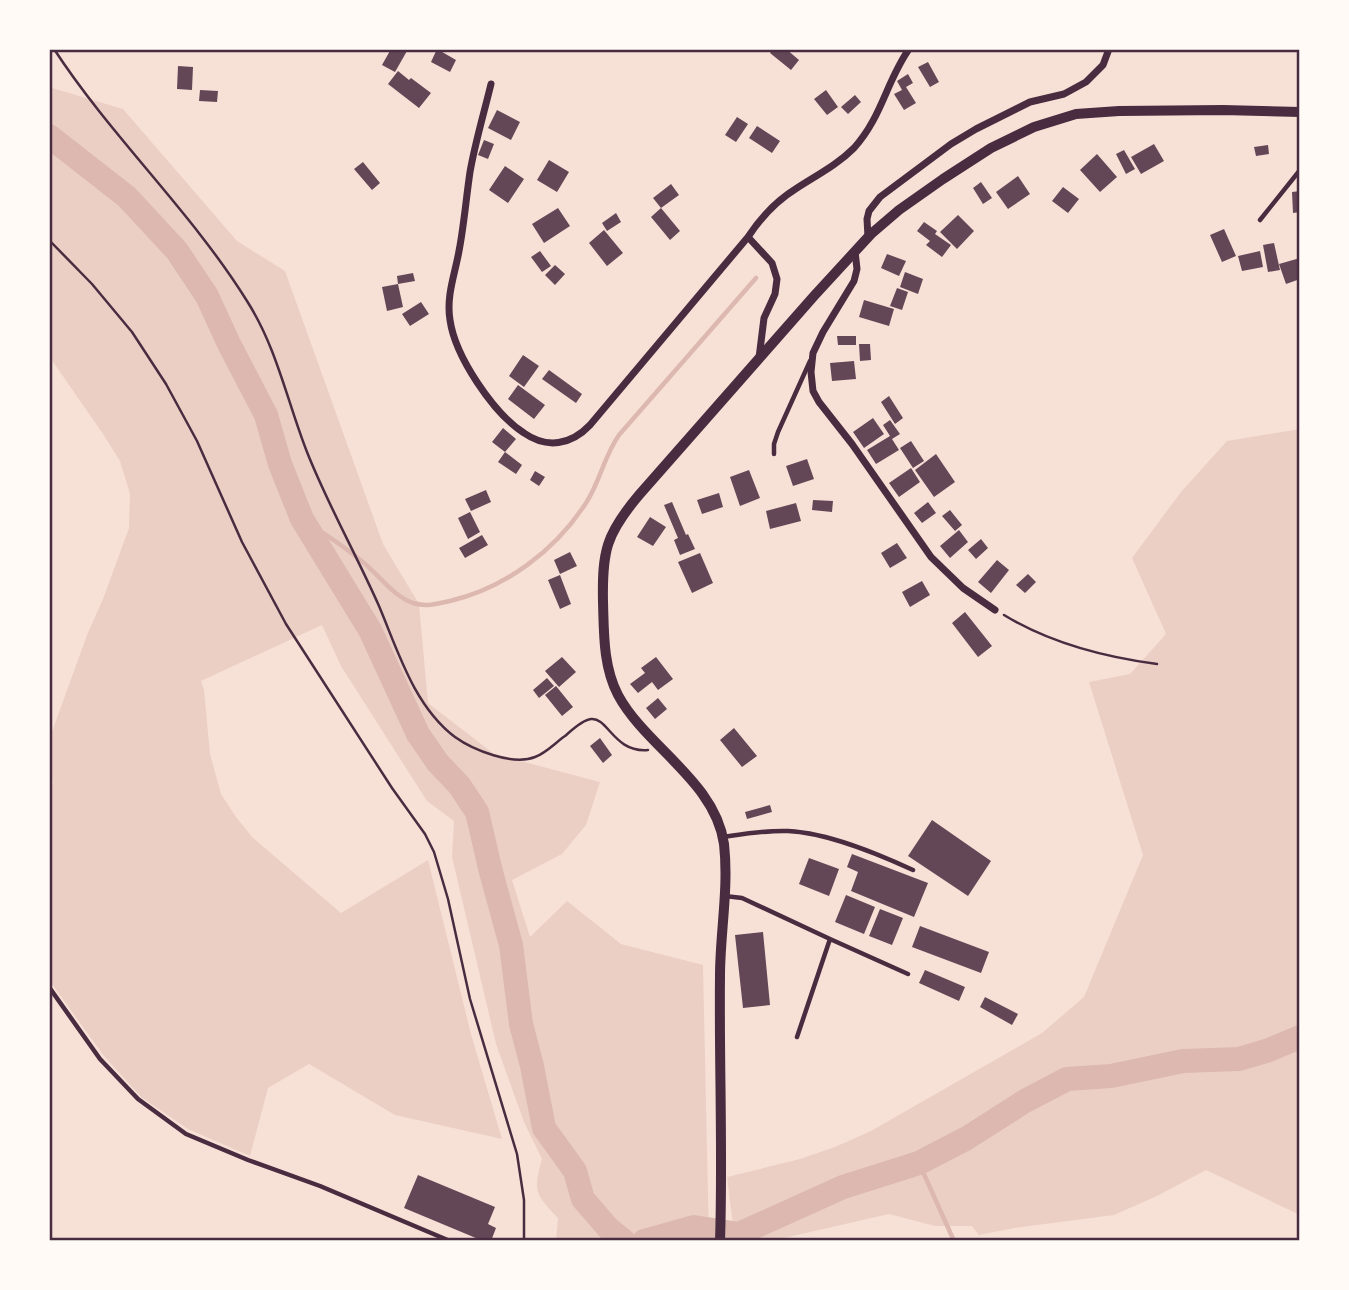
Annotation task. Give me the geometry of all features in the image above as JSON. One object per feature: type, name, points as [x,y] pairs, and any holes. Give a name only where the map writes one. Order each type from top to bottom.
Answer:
[{"type":"street","points":[[491,84],[470,175],[459,253],[449,297],[450,322],[458,349],[483,390],[505,418],[530,438],[547,444],[572,439],[586,429],[748,237],[759,220],[797,188],[835,164],[862,138],[876,117],[909,49]]},
{"type":"street","points":[[868,237],[868,214],[871,206],[880,197],[967,134],[1030,102],[1063,94],[1086,82],[1103,65],[1109,49]]},
{"type":"street","points":[[720,1241],[720,976],[724,895],[722,837],[711,809],[699,790],[626,707],[609,673],[604,635],[603,583],[606,551],[614,530],[631,504],[868,237],[964,164],[1002,142],[1051,121],[1076,114],[1234,110],[1300,112]]},
{"type":"street","points":[[748,237],[772,263],[777,279],[775,294],[764,318],[759,358]]},
{"type":"street","points":[[855,251],[857,269],[854,281],[813,354],[813,391],[931,557],[963,588],[995,610]]},
{"type":"lane","points":[[1260,220],[1300,170]]},
{"type":"lane","points":[[774,454],[778,432],[813,354]]},
{"type":"lane","points":[[722,837],[780,831],[812,834],[853,846],[913,870]]},
{"type":"lane","points":[[724,895],[742,898],[908,974]]},
{"type":"lane","points":[[797,1037],[830,939]]},
{"type":"lane","points":[[49,987],[100,1059],[138,1100],[186,1134],[450,1241]]},
{"type":"path","points":[[54,49],[77,82],[171,197],[253,311],[278,365],[314,470],[412,682],[434,716],[467,744],[510,759],[533,758],[580,724],[592,719],[603,723],[616,739],[627,747],[641,751],[663,749]]},
{"type":"path","points":[[49,240],[92,284],[132,332],[166,384],[197,441],[242,542],[286,624],[392,788],[425,834],[434,852],[448,899],[470,999],[517,1154],[524,1200],[524,1241]]},
{"type":"path","points":[[995,610],[1030,628],[1094,653],[1157,664]]},
{"type":"shaded area","points":[[49,87],[123,109],[237,241],[285,271],[383,544],[419,604],[428,703],[494,754],[600,782],[586,825],[562,854],[512,880],[530,937],[567,901],[621,944],[703,965],[709,1241],[556,1241],[558,1218],[538,1192],[537,1178],[542,1159],[524,1122],[496,1044],[452,857],[454,821],[427,801],[341,666],[322,625],[201,681],[210,754],[221,794],[252,837],[341,913],[428,860],[471,1034],[502,1139],[395,1115],[309,1064],[268,1088],[250,1156],[188,1129],[141,1097],[104,1056],[49,980],[49,793],[53,783],[49,774],[49,740],[129,528],[130,494],[120,461],[49,356]]},
{"type":"shaded area","points":[[1300,429],[1300,1215],[1206,1170],[1114,1215],[979,1235],[972,1226],[935,1226],[889,1214],[771,1241],[735,1241],[727,1177],[800,1159],[871,1131],[1042,1033],[1084,997],[1143,855],[1089,682],[1130,674],[1166,634],[1132,558],[1181,492],[1227,441]]},
{"type":"building","points":[[391,49],[407,51],[395,72],[382,65]]},
{"type":"building","points":[[437,49],[456,60],[450,72],[431,62]]},
{"type":"building","points":[[773,49],[786,49],[799,60],[791,70],[770,53]]},
{"type":"building","points":[[928,62],[939,82],[930,87],[918,67]]},
{"type":"building","points":[[178,66],[193,67],[192,90],[177,89]]},
{"type":"building","points":[[398,71],[431,93],[419,108],[388,84]]},
{"type":"building","points":[[908,74],[913,83],[906,87],[916,103],[904,110],[894,94],[902,90],[897,81]]},
{"type":"building","points":[[200,90],[218,91],[217,102],[199,101]]},
{"type":"building","points":[[826,90],[838,107],[827,115],[814,99]]},
{"type":"building","points":[[855,95],[861,102],[848,114],[841,107]]},
{"type":"building","points":[[497,110],[520,122],[511,140],[488,128]]},
{"type":"building","points":[[737,117],[748,124],[736,142],[725,135]]},
{"type":"building","points":[[757,126],[780,141],[772,153],[749,138]]},
{"type":"building","points":[[484,140],[494,144],[488,159],[478,155]]},
{"type":"building","points":[[1154,144],[1164,161],[1141,174],[1131,157]]},
{"type":"building","points":[[1268,145],[1269,154],[1256,156],[1254,147]]},
{"type":"building","points":[[1124,150],[1135,169],[1126,174],[1116,154]]},
{"type":"building","points":[[1097,154],[1117,177],[1100,192],[1080,170]]},
{"type":"building","points":[[549,160],[569,172],[557,192],[537,180]]},
{"type":"building","points":[[363,162],[380,183],[372,190],[354,169]]},
{"type":"building","points":[[505,166],[524,179],[508,203],[489,190]]},
{"type":"building","points":[[1018,176],[1030,194],[1008,209],[996,192]]},
{"type":"building","points":[[981,182],[992,198],[983,204],[973,188]]},
{"type":"building","points":[[671,184],[679,195],[661,208],[653,198]]},
{"type":"building","points":[[1063,187],[1079,199],[1068,213],[1052,201]]},
{"type":"building","points":[[1300,191],[1300,212],[1293,213],[1292,192]]},
{"type":"building","points":[[558,208],[570,226],[544,243],[532,224]]},
{"type":"building","points":[[661,208],[680,231],[670,240],[651,217]]},
{"type":"building","points":[[616,213],[621,222],[607,231],[602,223]]},
{"type":"building","points":[[958,215],[974,231],[957,249],[940,232]]},
{"type":"building","points":[[924,222],[951,245],[942,257],[926,245],[930,241],[917,231]]},
{"type":"building","points":[[1224,229],[1236,256],[1222,262],[1210,235]]},
{"type":"building","points":[[604,230],[623,253],[607,266],[589,243]]},
{"type":"building","points":[[1274,243],[1280,270],[1268,272],[1263,245]]},
{"type":"building","points":[[540,251],[551,266],[542,272],[531,257]]},
{"type":"building","points":[[1260,251],[1263,267],[1242,271],[1238,256]]},
{"type":"building","points":[[887,254],[906,261],[899,276],[881,268]]},
{"type":"building","points":[[1300,258],[1300,279],[1286,284],[1279,264]]},
{"type":"building","points":[[555,265],[565,274],[555,285],[545,275]]},
{"type":"building","points":[[905,272],[923,279],[918,294],[900,287]]},
{"type":"building","points":[[413,273],[415,281],[398,284],[397,276]]},
{"type":"building","points":[[398,284],[403,307],[387,311],[382,287]]},
{"type":"building","points":[[897,288],[908,292],[902,310],[890,306]]},
{"type":"building","points":[[864,300],[894,309],[889,326],[859,317]]},
{"type":"building","points":[[421,302],[429,314],[410,326],[402,314]]},
{"type":"building","points":[[837,336],[856,336],[856,345],[838,345]]},
{"type":"building","points":[[859,344],[870,344],[871,360],[860,361]]},
{"type":"building","points":[[523,355],[539,366],[524,387],[509,376]]},
{"type":"building","points":[[854,361],[856,379],[832,381],[830,363]]},
{"type":"building","points":[[549,370],[582,394],[576,403],[542,379]]},
{"type":"building","points":[[518,385],[545,405],[534,419],[508,399]]},
{"type":"building","points":[[889,396],[903,418],[895,424],[881,402]]},
{"type":"building","points":[[873,418],[884,434],[864,448],[853,432]]},
{"type":"building","points":[[890,420],[900,434],[892,439],[899,450],[876,464],[867,450],[890,436],[883,425]]},
{"type":"building","points":[[503,428],[516,439],[505,452],[492,442]]},
{"type":"building","points":[[911,441],[924,461],[913,468],[900,448]]},
{"type":"building","points":[[505,452],[522,465],[516,474],[498,462]]},
{"type":"building","points":[[936,454],[955,482],[934,497],[915,470]]},
{"type":"building","points":[[807,459],[814,479],[793,486],[786,466]]},
{"type":"building","points":[[911,468],[920,482],[899,497],[889,483]]},
{"type":"building","points":[[749,470],[760,498],[740,506],[730,477]]},
{"type":"building","points":[[535,471],[545,477],[539,486],[530,480]]},
{"type":"building","points":[[486,490],[491,502],[471,511],[465,499]]},
{"type":"building","points":[[719,493],[723,507],[702,514],[697,500]]},
{"type":"building","points":[[813,500],[833,501],[832,512],[812,510]]},
{"type":"building","points":[[672,502],[695,549],[680,555],[674,540],[678,538],[664,505]]},
{"type":"building","points":[[928,502],[936,513],[922,523],[914,513]]},
{"type":"building","points":[[796,503],[801,521],[770,529],[766,511]]},
{"type":"building","points":[[950,510],[962,525],[955,531],[942,516]]},
{"type":"building","points":[[470,512],[480,532],[468,539],[458,518]]},
{"type":"building","points":[[650,517],[666,527],[653,546],[637,537]]},
{"type":"building","points":[[959,530],[968,542],[950,558],[940,546]]},
{"type":"building","points":[[482,535],[488,545],[465,558],[459,548]]},
{"type":"building","points":[[981,539],[988,548],[976,559],[968,550]]},
{"type":"building","points":[[897,543],[907,558],[890,568],[881,553]]},
{"type":"building","points":[[570,552],[577,566],[560,574],[554,560]]},
{"type":"building","points":[[700,553],[713,583],[692,593],[678,562]]},
{"type":"building","points":[[997,560],[1009,570],[991,593],[978,582]]},
{"type":"building","points":[[1028,574],[1036,582],[1025,593],[1016,585]]},
{"type":"building","points":[[560,575],[571,604],[560,609],[548,580]]},
{"type":"building","points":[[922,581],[930,595],[910,607],[902,592]]},
{"type":"building","points":[[965,612],[992,646],[978,657],[952,623]]},
{"type":"building","points":[[562,657],[576,672],[559,687],[545,671]]},
{"type":"building","points":[[656,657],[673,679],[658,690],[652,682],[638,693],[630,684],[645,673],[641,668]]},
{"type":"building","points":[[547,678],[554,686],[539,698],[533,690]]},
{"type":"building","points":[[556,686],[573,707],[562,716],[545,695]]},
{"type":"building","points":[[658,698],[667,709],[655,719],[646,708]]},
{"type":"building","points":[[734,728],[757,756],[742,767],[720,740]]},
{"type":"building","points":[[600,738],[612,755],[603,763],[590,746]]},
{"type":"building","points":[[770,805],[772,812],[747,819],[745,812]]},
{"type":"building","points":[[932,820],[991,861],[968,896],[908,856]]},
{"type":"building","points":[[852,854],[928,883],[914,917],[851,891],[858,872],[847,867]]},
{"type":"building","points":[[809,858],[839,869],[829,896],[799,884]]},
{"type":"building","points":[[846,895],[875,907],[864,934],[835,922]]},
{"type":"building","points":[[880,909],[903,918],[892,945],[869,936]]},
{"type":"building","points":[[920,926],[989,952],[981,973],[912,947]]},
{"type":"building","points":[[763,932],[770,1005],[743,1008],[735,935]]},
{"type":"building","points":[[925,970],[965,987],[959,1001],[919,983]]},
{"type":"building","points":[[985,997],[1018,1014],[1012,1025],[980,1007]]},
{"type":"building","points":[[418,1175],[495,1207],[488,1224],[496,1228],[491,1241],[483,1241],[404,1208]]},
{"type":"waterway","points":[[49,136],[127,197],[177,251],[207,296],[266,415],[280,464],[302,519],[370,630],[418,734],[477,812],[511,945],[521,1024],[544,1128],[575,1171],[583,1199],[608,1228],[624,1241]]},
{"type":"waterway","points":[[302,519],[366,564],[398,595],[413,603],[427,605],[450,601],[490,587],[509,577],[544,552],[574,520],[591,495],[619,435],[756,278]]},
{"type":"waterway","points":[[644,1241],[694,1227],[739,1234],[843,1187],[919,1163],[1067,1079],[1111,1076],[1183,1061],[1239,1059],[1300,1037]]},
{"type":"waterway","points":[[919,1163],[954,1241]]}]
